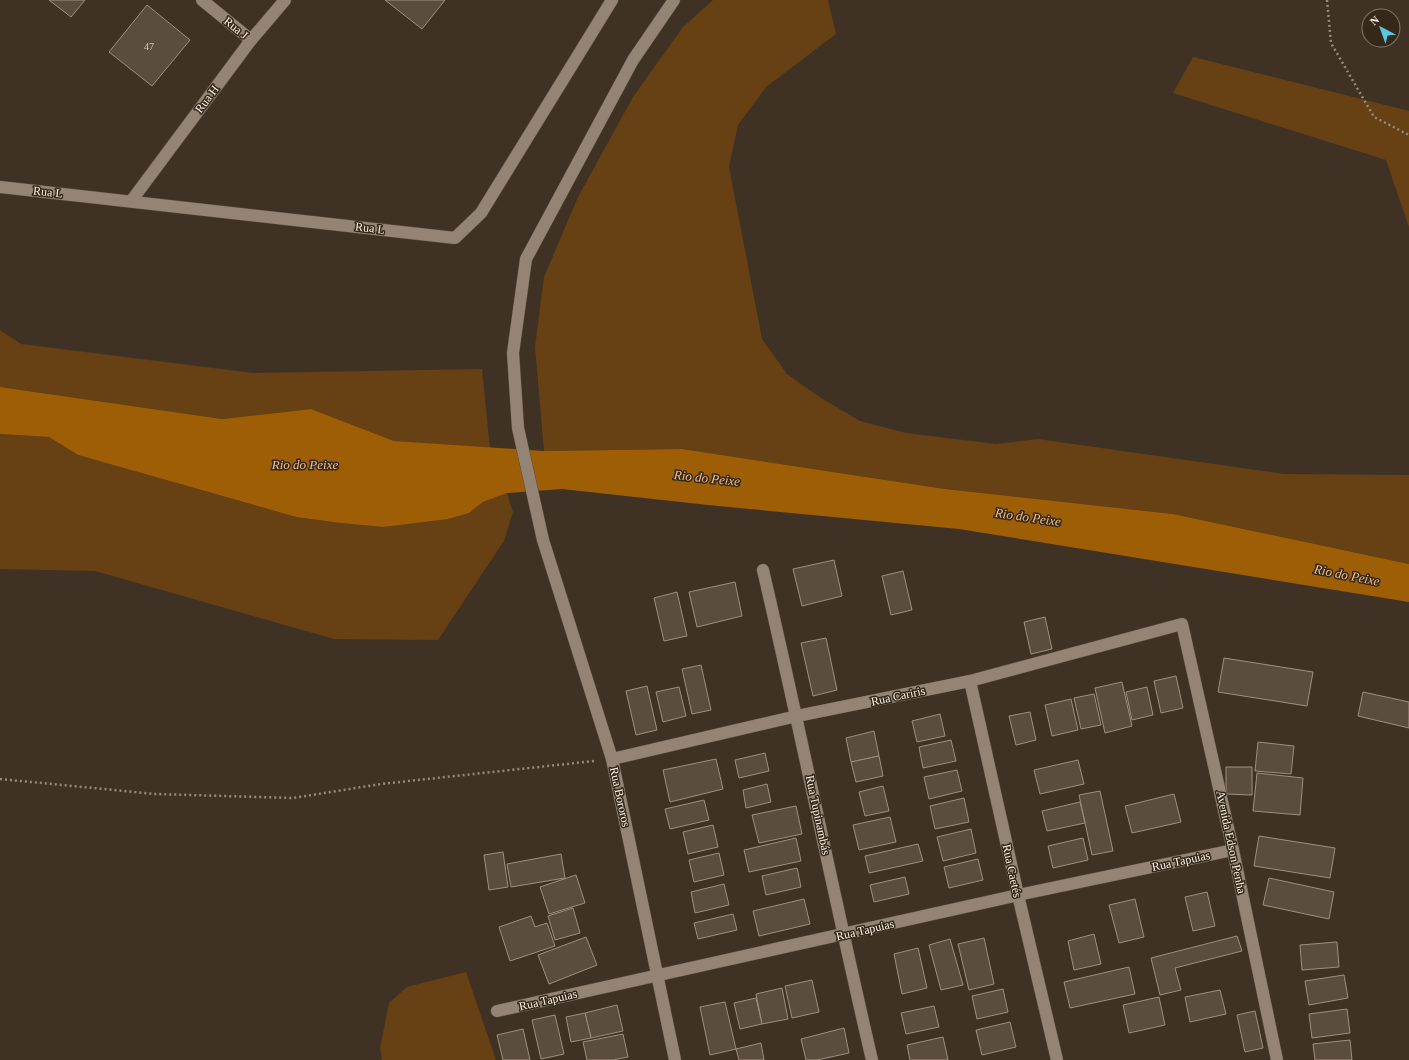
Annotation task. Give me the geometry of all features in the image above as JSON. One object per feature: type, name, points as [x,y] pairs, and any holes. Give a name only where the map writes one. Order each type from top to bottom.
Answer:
[{"type":"street","name":"Rua J","points":[[202,0],[251,40]]},
{"type":"street","name":"Rua H","points":[[132,200],[251,40],[285,0]]},
{"type":"street","name":"Rua L","points":[[0,187],[132,200],[455,238],[481,213],[612,0]]},
{"type":"street","name":"Rua Bororos","points":[[674,0],[633,60],[526,259],[513,353],[518,428],[543,540],[612,759],[675,1060]]},
{"type":"street","name":"Rua Tupinambás","points":[[763,570],[797,716],[843,935],[872,1060]]},
{"type":"street","name":"Rua Cariris","points":[[612,759],[797,716],[970,681],[1182,624]]},
{"type":"street","name":"Avenida Edson Penha","points":[[1182,624],[1233,850],[1277,1060]]},
{"type":"street","name":"Rua Caetés","points":[[970,681],[1056,1060]]},
{"type":"street","name":"Rua Tapuias","points":[[497,1011],[1018,895],[1233,850]]},
{"type":"path","points":[[1327,0],[1331,43],[1374,117],[1409,135]]},
{"type":"path","points":[[0,779],[155,794],[293,798],[381,784],[612,759]]},
{"type":"shaded area","points":[[713,0],[828,0],[836,34],[766,87],[738,125],[729,167],[762,339],[787,374],[821,398],[860,421],[906,433],[996,444],[1038,439],[1284,474],[1409,475],[1409,564],[1173,514],[945,489],[682,449],[544,451],[535,347],[544,277],[578,197],[633,97],[683,27]]},
{"type":"shaded area","points":[[1193,57],[1409,111],[1409,227],[1386,160],[1173,93]]},
{"type":"shaded area","points":[[0,330],[21,344],[253,373],[482,369],[490,449],[394,441],[311,409],[222,419],[0,387]]},
{"type":"shaded area","points":[[0,434],[49,437],[78,455],[296,517],[383,527],[469,513],[483,502],[507,493],[513,512],[504,541],[438,640],[334,639],[95,571],[0,569]]},
{"type":"shaded area","points":[[466,972],[496,1060],[382,1060],[380,1049],[389,1003],[407,987]]},
{"type":"water","name":"Rio do Peixe","points":[[0,387],[222,419],[311,409],[394,441],[544,451],[682,449],[945,489],[1173,514],[1409,564],[1409,602],[959,529],[708,505],[562,489],[507,493],[483,502],[469,513],[448,519],[383,527],[296,517],[78,455],[49,437],[0,434]]},
{"type":"building","points":[[49,0],[85,0],[71,17]]},
{"type":"building","points":[[385,0],[445,0],[422,29]]},
{"type":"building","points":[[147,5],[190,40],[152,86],[109,52]]},
{"type":"building","points":[[834,560],[842,596],[802,606],[793,569]]},
{"type":"building","points":[[903,571],[912,610],[891,615],[882,576]]},
{"type":"building","points":[[735,582],[742,616],[697,627],[689,592]]},
{"type":"building","points":[[677,592],[687,636],[664,641],[654,598]]},
{"type":"building","points":[[1045,617],[1052,649],[1031,654],[1024,622]]},
{"type":"building","points":[[826,638],[837,690],[813,696],[801,643]]},
{"type":"building","points":[[1224,658],[1313,672],[1307,706],[1218,692]]},
{"type":"building","points":[[701,665],[711,710],[692,714],[682,669]]},
{"type":"building","points":[[1176,676],[1183,708],[1161,713],[1154,681]]},
{"type":"building","points":[[1122,682],[1132,726],[1105,733],[1095,688]]},
{"type":"building","points":[[647,686],[657,730],[636,735],[626,691]]},
{"type":"building","points":[[679,687],[686,716],[663,722],[656,692]]},
{"type":"building","points":[[1147,687],[1153,715],[1132,720],[1126,692]]},
{"type":"building","points":[[1363,692],[1409,702],[1409,728],[1358,716]]},
{"type":"building","points":[[1094,694],[1101,725],[1081,729],[1074,698]]},
{"type":"building","points":[[1071,699],[1078,730],[1052,736],[1045,705]]},
{"type":"building","points":[[1030,712],[1036,740],[1016,745],[1009,716]]},
{"type":"building","points":[[940,714],[945,736],[917,742],[912,721]]},
{"type":"building","points":[[874,731],[879,756],[851,762],[846,738]]},
{"type":"building","points":[[951,740],[956,761],[923,768],[919,747]]},
{"type":"building","points":[[1258,742],[1294,746],[1291,774],[1255,771]]},
{"type":"building","points":[[765,753],[769,771],[739,778],[735,760]]},
{"type":"building","points":[[879,756],[883,776],[856,782],[851,762]]},
{"type":"building","points":[[716,759],[723,789],[670,802],[663,770]]},
{"type":"building","points":[[1078,760],[1084,784],[1040,794],[1034,770]]},
{"type":"building","points":[[1226,767],[1252,767],[1252,795],[1226,794]]},
{"type":"building","points":[[957,770],[962,791],[929,799],[924,777]]},
{"type":"building","points":[[1257,773],[1303,778],[1300,815],[1253,811]]},
{"type":"building","points":[[767,784],[771,802],[746,808],[743,790]]},
{"type":"building","points":[[883,786],[889,811],[865,816],[859,792]]},
{"type":"building","points":[[1100,791],[1113,851],[1092,855],[1079,795]]},
{"type":"building","points":[[1174,794],[1181,822],[1132,833],[1125,806]]},
{"type":"building","points":[[964,798],[969,822],[935,829],[930,806]]},
{"type":"building","points":[[704,800],[709,820],[670,829],[665,809]]},
{"type":"building","points":[[1080,802],[1085,823],[1047,831],[1042,811]]},
{"type":"building","points":[[796,806],[802,834],[759,843],[752,815]]},
{"type":"building","points":[[890,817],[896,842],[859,850],[853,825]]},
{"type":"building","points":[[713,825],[718,847],[688,854],[683,832]]},
{"type":"building","points":[[971,829],[976,853],[943,861],[937,837]]},
{"type":"building","points":[[1259,836],[1335,848],[1330,878],[1254,866]]},
{"type":"building","points":[[796,838],[801,861],[749,872],[744,850]]},
{"type":"building","points":[[1083,838],[1088,860],[1053,868],[1048,846]]},
{"type":"building","points":[[918,844],[923,861],[869,873],[865,856]]},
{"type":"building","points":[[503,852],[508,887],[489,890],[484,855]]},
{"type":"building","points":[[719,853],[724,875],[694,882],[689,860]]},
{"type":"building","points":[[561,854],[565,878],[511,887],[507,864]]},
{"type":"building","points":[[978,859],[983,880],[949,888],[944,867]]},
{"type":"building","points":[[797,868],[801,887],[766,895],[762,876]]},
{"type":"building","points":[[576,875],[585,903],[549,914],[540,887]]},
{"type":"building","points":[[905,877],[909,894],[874,902],[870,885]]},
{"type":"building","points":[[1269,878],[1334,892],[1329,919],[1263,905]]},
{"type":"building","points":[[724,884],[729,905],[695,913],[691,892]]},
{"type":"building","points":[[1207,892],[1215,926],[1193,931],[1185,897]]},
{"type":"building","points":[[804,899],[810,924],[759,936],[753,911]]},
{"type":"building","points":[[1135,899],[1144,937],[1119,943],[1109,905]]},
{"type":"building","points":[[573,908],[580,933],[555,940],[548,916]]},
{"type":"building","points":[[733,914],[737,930],[698,939],[694,923]]},
{"type":"building","points":[[531,916],[535,927],[547,923],[555,946],[510,961],[499,927]]},
{"type":"building","points":[[1094,934],[1101,964],[1074,970],[1068,941]]},
{"type":"building","points":[[1237,936],[1242,951],[1175,968],[1181,990],[1160,995],[1151,958]]},
{"type":"building","points":[[586,937],[597,965],[549,984],[538,955]]},
{"type":"building","points":[[984,938],[994,984],[969,990],[958,944]]},
{"type":"building","points":[[950,939],[963,985],[941,990],[929,945]]},
{"type":"building","points":[[1337,942],[1339,967],[1302,970],[1300,945]]},
{"type":"building","points":[[918,948],[927,988],[902,994],[894,954]]},
{"type":"building","points":[[1129,967],[1135,994],[1070,1008],[1064,982]]},
{"type":"building","points":[[1344,975],[1348,998],[1309,1005],[1305,981]]},
{"type":"building","points":[[812,980],[819,1012],[792,1018],[785,986]]},
{"type":"building","points":[[782,988],[788,1019],[762,1024],[756,994]]},
{"type":"building","points":[[1003,989],[1008,1012],[977,1019],[972,996]]},
{"type":"building","points":[[1220,990],[1226,1014],[1190,1022],[1185,997]]},
{"type":"building","points":[[1159,997],[1165,1025],[1129,1033],[1123,1005]]},
{"type":"building","points":[[756,998],[762,1024],[740,1029],[734,1003]]},
{"type":"building","points":[[725,1002],[736,1049],[710,1055],[700,1007]]},
{"type":"building","points":[[617,1005],[623,1031],[591,1038],[585,1013]]},
{"type":"building","points":[[934,1006],[939,1027],[906,1034],[901,1013]]},
{"type":"building","points":[[1347,1009],[1350,1033],[1312,1038],[1309,1014]]},
{"type":"building","points":[[1255,1011],[1263,1048],[1245,1052],[1237,1015]]},
{"type":"building","points":[[585,1013],[591,1038],[571,1042],[566,1017]]},
{"type":"building","points":[[555,1015],[564,1054],[541,1059],[532,1020]]},
{"type":"building","points":[[1010,1022],[1016,1047],[982,1055],[976,1030]]},
{"type":"building","points":[[844,1028],[849,1053],[817,1060],[806,1060],[801,1039]]},
{"type":"building","points":[[523,1029],[530,1060],[503,1060],[497,1035]]},
{"type":"building","points":[[623,1034],[628,1057],[613,1060],[587,1060],[583,1042]]},
{"type":"building","points":[[943,1037],[948,1060],[910,1060],[907,1045]]},
{"type":"building","points":[[1350,1040],[1352,1060],[1315,1060],[1313,1044]]},
{"type":"building","points":[[761,1043],[764,1060],[739,1060],[736,1049]]}]
